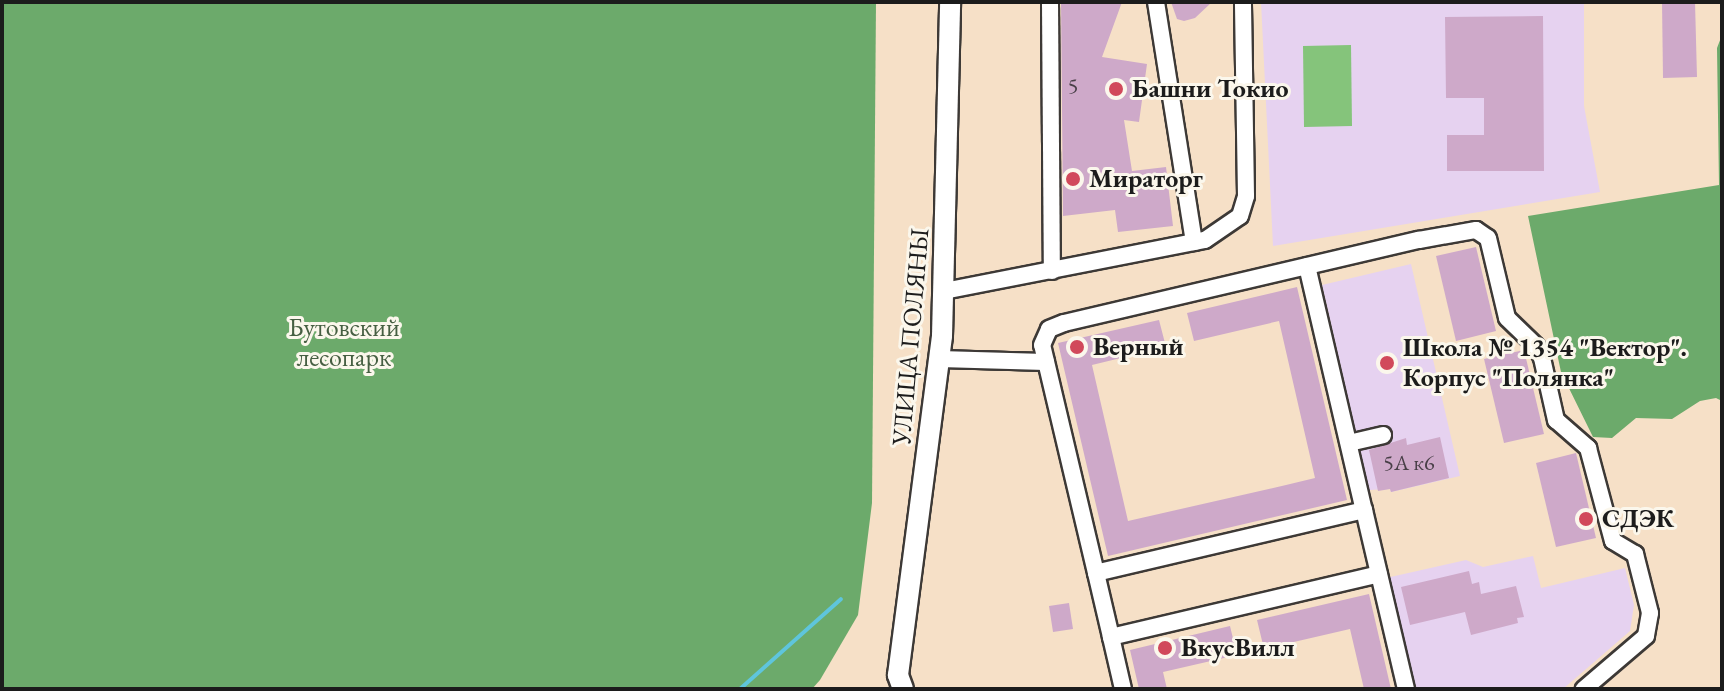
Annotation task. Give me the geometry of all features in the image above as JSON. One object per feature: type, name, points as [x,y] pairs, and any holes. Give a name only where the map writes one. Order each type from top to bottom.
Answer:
[{"type":"main road","name":"УЛИЦА ПОЛЯНЫ","points":[[901,682],[939,359],[944,291],[950,2]]},
{"type":"street","points":[[1050,2],[1052,271]]},
{"type":"street","points":[[1156,2],[1194,242]]},
{"type":"street","points":[[944,291],[1194,242],[1216,234],[1240,216],[1246,196],[1243,2]]},
{"type":"street","points":[[1123,689],[1046,362],[1044,337],[1053,326],[1468,229],[1488,238],[1507,318],[1536,346],[1560,426],[1578,437],[1588,448],[1613,541],[1635,554],[1650,613],[1646,636],[1584,689]]},
{"type":"street","points":[[1307,266],[1406,689]]},
{"type":"street","points":[[939,359],[1046,362]]},
{"type":"street","points":[[1349,443],[1383,435]]},
{"type":"street","points":[[1096,573],[1364,510]]},
{"type":"street","points":[[1111,637],[1379,574]]},
{"type":"shaded area","points":[[1261,2],[1584,2],[1584,106],[1600,192],[1273,246]]},
{"type":"shaded area","name":"Школа № 1354 \"Вектор\". Корпус \"Полянка\"","points":[[1411,264],[1460,476],[1391,492],[1390,489],[1369,490],[1322,285]]},
{"type":"shaded area","points":[[1533,556],[1541,588],[1625,568],[1634,605],[1630,631],[1563,689],[1412,689],[1386,578],[1466,560],[1483,567]]},
{"type":"green space","name":"Бутовский лесопарк","points":[[2,2],[876,2],[872,503],[858,615],[820,680],[812,689],[2,689]]},
{"type":"green space","points":[[1722,35],[1722,401],[1716,398],[1700,401],[1672,419],[1636,418],[1612,438],[1593,437],[1561,372],[1528,216],[1719,185],[1717,48]]},
{"type":"green space","points":[[1351,45],[1352,126],[1304,127],[1303,46]]},
{"type":"building","points":[[1061,2],[1122,2],[1102,57],[1147,64],[1139,122],[1124,120],[1132,171],[1166,167],[1173,226],[1118,232],[1115,210],[1063,216]]},
{"type":"building","points":[[1171,2],[1212,2],[1195,18],[1184,21],[1177,19]]},
{"type":"building","points":[[1662,2],[1695,2],[1697,77],[1663,78]]},
{"type":"building","points":[[1543,16],[1544,171],[1447,171],[1447,135],[1484,135],[1484,98],[1446,98],[1445,17]]},
{"type":"building","points":[[1476,247],[1496,331],[1456,341],[1436,256]]},
{"type":"building","points":[[1297,287],[1347,500],[1108,556],[1058,343],[1159,320],[1166,347],[1092,365],[1128,521],[1286,485],[1315,478],[1279,321],[1194,341],[1187,313]]},
{"type":"building","points":[[1524,350],[1544,434],[1504,443],[1484,359]]},
{"type":"building","points":[[1440,437],[1449,478],[1391,492],[1390,489],[1378,491],[1369,450],[1406,438],[1407,445]]},
{"type":"building","points":[[1576,453],[1596,538],[1556,547],[1536,463]]},
{"type":"building","points":[[1469,571],[1472,584],[1479,582],[1481,594],[1516,586],[1524,617],[1517,618],[1518,623],[1471,635],[1465,612],[1410,625],[1401,587]]},
{"type":"building","points":[[1369,594],[1391,689],[1364,689],[1350,629],[1264,649],[1257,620]]},
{"type":"building","points":[[1069,603],[1073,629],[1053,632],[1049,606]]},
{"type":"building","points":[[1230,626],[1237,655],[1163,672],[1167,689],[1139,689],[1130,650]]},
{"type":"waterway","points":[[740,689],[841,599]]},
{"type":"place","name":"Башни Токио","points":[[1116,89]]},
{"type":"place","name":"Мираторг","points":[[1073,179]]},
{"type":"place","name":"Верный","points":[[1077,347]]},
{"type":"place","name":"Школа № 1354 \"Вектор\". Корпус \"Полянка\"","points":[[1387,363]]},
{"type":"place","name":"СДЭК","points":[[1586,519]]},
{"type":"place","name":"ВкусВилл","points":[[1165,648]]}]
